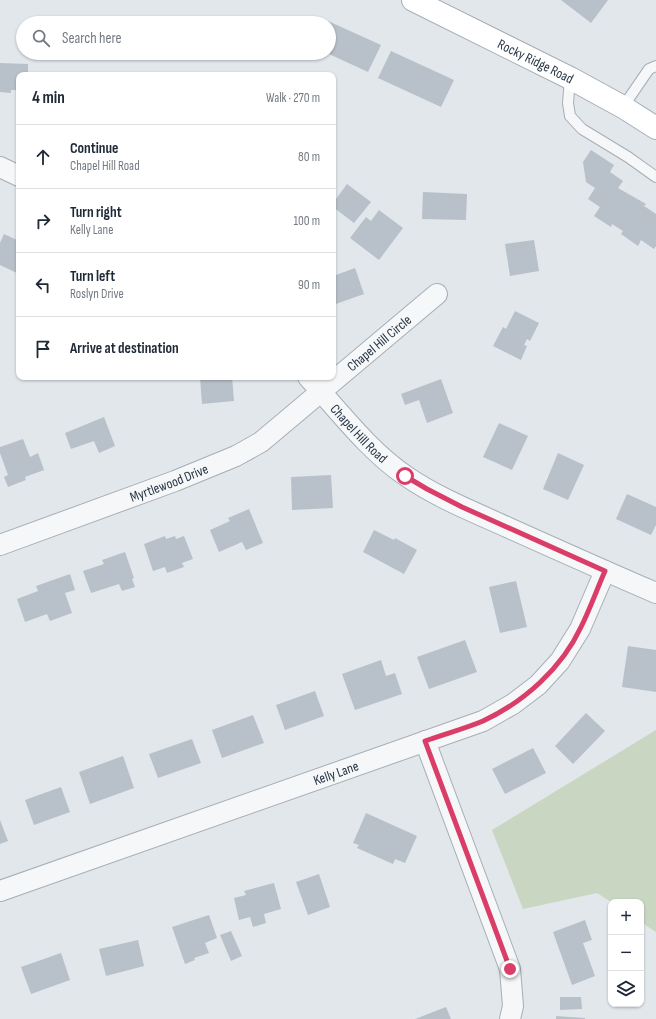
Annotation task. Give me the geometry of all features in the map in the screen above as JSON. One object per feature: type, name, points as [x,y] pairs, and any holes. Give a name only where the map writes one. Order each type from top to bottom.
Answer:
[{"type":"main road","name":"Rocky Ridge Road","points":[[423,2],[570,78],[623,107],[656,128]]},
{"type":"street","points":[[0,167],[16,175]]},
{"type":"street","name":"Chapel Hill Circle","points":[[336,368],[437,294]]},
{"type":"street","name":"Myrtlewood Drive","points":[[0,545],[176,481],[236,456],[261,442],[314,384]]},
{"type":"street","name":"Chapel Hill Road","points":[[314,384],[357,432],[405,476],[462,507],[656,593]]},
{"type":"street","name":"Kelly Lane","points":[[0,891],[483,721],[513,704],[538,684],[560,662],[580,629],[605,571]]},
{"type":"street","points":[[425,741],[510,969],[513,1006],[510,1019]]},
{"type":"lane","points":[[623,107],[649,69],[656,66]]},
{"type":"lane","points":[[570,78],[568,103],[570,116],[582,129],[628,157],[656,177]]},
{"type":"green space","points":[[656,730],[656,932],[644,924],[644,899],[608,900],[597,893],[523,909],[492,830]]},
{"type":"building","points":[[561,0],[608,0],[591,23]]},
{"type":"building","points":[[336,25],[381,45],[368,72],[336,57]]},
{"type":"building","points":[[391,51],[454,80],[441,107],[378,78]]},
{"type":"building","points":[[0,63],[28,64],[28,72],[16,72],[16,90],[11,90],[11,93],[0,92]]},
{"type":"building","points":[[591,150],[614,165],[610,172],[623,181],[618,188],[646,204],[644,206],[656,214],[656,246],[654,249],[641,240],[638,246],[621,234],[623,231],[612,224],[611,227],[594,216],[600,207],[588,199],[595,188],[586,182],[583,162]]},
{"type":"building","points":[[347,184],[371,202],[354,223],[336,209],[336,199]]},
{"type":"building","points":[[423,192],[467,194],[466,220],[422,219]]},
{"type":"building","points":[[379,210],[403,228],[379,260],[350,238],[366,217],[371,221]]},
{"type":"building","points":[[4,234],[16,240],[16,273],[0,265],[0,243]]},
{"type":"building","points":[[534,240],[539,271],[510,276],[505,244]]},
{"type":"building","points":[[355,268],[364,294],[336,304],[336,275]]},
{"type":"building","points":[[515,311],[539,323],[530,341],[527,339],[524,345],[527,346],[521,360],[493,346],[503,327],[506,329]]},
{"type":"building","points":[[441,379],[453,413],[427,423],[419,400],[405,405],[401,394]]},
{"type":"building","points":[[200,380],[232,380],[234,401],[202,404]]},
{"type":"building","points":[[104,417],[115,446],[99,453],[94,441],[71,449],[65,433]]},
{"type":"building","points":[[499,423],[528,436],[512,470],[483,457]]},
{"type":"building","points":[[23,439],[30,457],[38,453],[44,470],[25,477],[26,480],[8,487],[4,477],[8,475],[0,453],[0,447]]},
{"type":"building","points":[[558,453],[584,465],[568,500],[543,489]]},
{"type":"building","points":[[331,475],[333,508],[292,510],[291,477]]},
{"type":"building","points":[[627,494],[656,507],[656,525],[651,535],[616,519]]},
{"type":"building","points":[[249,509],[263,543],[246,550],[242,542],[219,552],[210,530],[230,521],[228,518]]},
{"type":"building","points":[[374,530],[394,540],[395,538],[417,550],[404,574],[363,552]]},
{"type":"building","points":[[165,536],[166,539],[175,536],[176,539],[184,536],[193,559],[182,563],[184,567],[167,573],[165,567],[153,571],[144,544]]},
{"type":"building","points":[[125,552],[134,578],[132,579],[135,587],[122,591],[119,584],[91,593],[83,571],[104,564],[102,560]]},
{"type":"building","points":[[70,574],[75,590],[65,593],[72,613],[50,621],[47,614],[25,622],[17,599],[38,591],[36,586]]},
{"type":"building","points":[[516,581],[527,627],[500,633],[489,587]]},
{"type":"building","points":[[465,640],[477,672],[429,689],[417,657]]},
{"type":"building","points":[[628,646],[656,650],[656,692],[622,687]]},
{"type":"building","points":[[381,660],[386,676],[395,673],[402,694],[355,710],[342,674]]},
{"type":"building","points":[[315,691],[324,716],[285,730],[276,705]]},
{"type":"building","points":[[586,713],[605,731],[573,764],[555,746]]},
{"type":"building","points":[[253,715],[264,743],[222,758],[212,730]]},
{"type":"building","points":[[192,739],[201,763],[158,778],[149,754]]},
{"type":"building","points":[[533,748],[546,773],[505,794],[492,769]]},
{"type":"building","points":[[123,756],[134,788],[90,804],[79,772]]},
{"type":"building","points":[[61,787],[70,812],[34,825],[25,800]]},
{"type":"building","points":[[366,813],[417,836],[405,863],[395,859],[393,864],[357,848],[359,845],[353,843]]},
{"type":"building","points":[[0,820],[8,841],[0,844]]},
{"type":"building","points":[[319,874],[330,907],[308,915],[296,882]]},
{"type":"building","points":[[274,883],[281,909],[264,914],[266,923],[253,927],[250,917],[239,920],[234,898],[246,895],[244,891]]},
{"type":"building","points":[[209,915],[217,938],[205,943],[209,953],[194,958],[195,960],[185,964],[172,927]]},
{"type":"building","points":[[585,920],[592,940],[583,943],[595,976],[572,985],[553,932]]},
{"type":"building","points":[[231,931],[242,956],[231,961],[220,935]]},
{"type":"building","points":[[138,940],[144,966],[106,976],[99,949]]},
{"type":"building","points":[[61,953],[70,980],[31,994],[21,967]]},
{"type":"building","points":[[560,997],[581,997],[582,1009],[560,1010]]},
{"type":"building","points":[[446,1007],[451,1019],[415,1019]]},
{"type":"building","points":[[556,1016],[585,1018],[585,1019],[556,1019]]},
{"type":"route","points":[[405,476],[462,507],[605,571],[580,629],[560,662],[538,684],[513,704],[483,721],[425,741],[510,969]]}]
